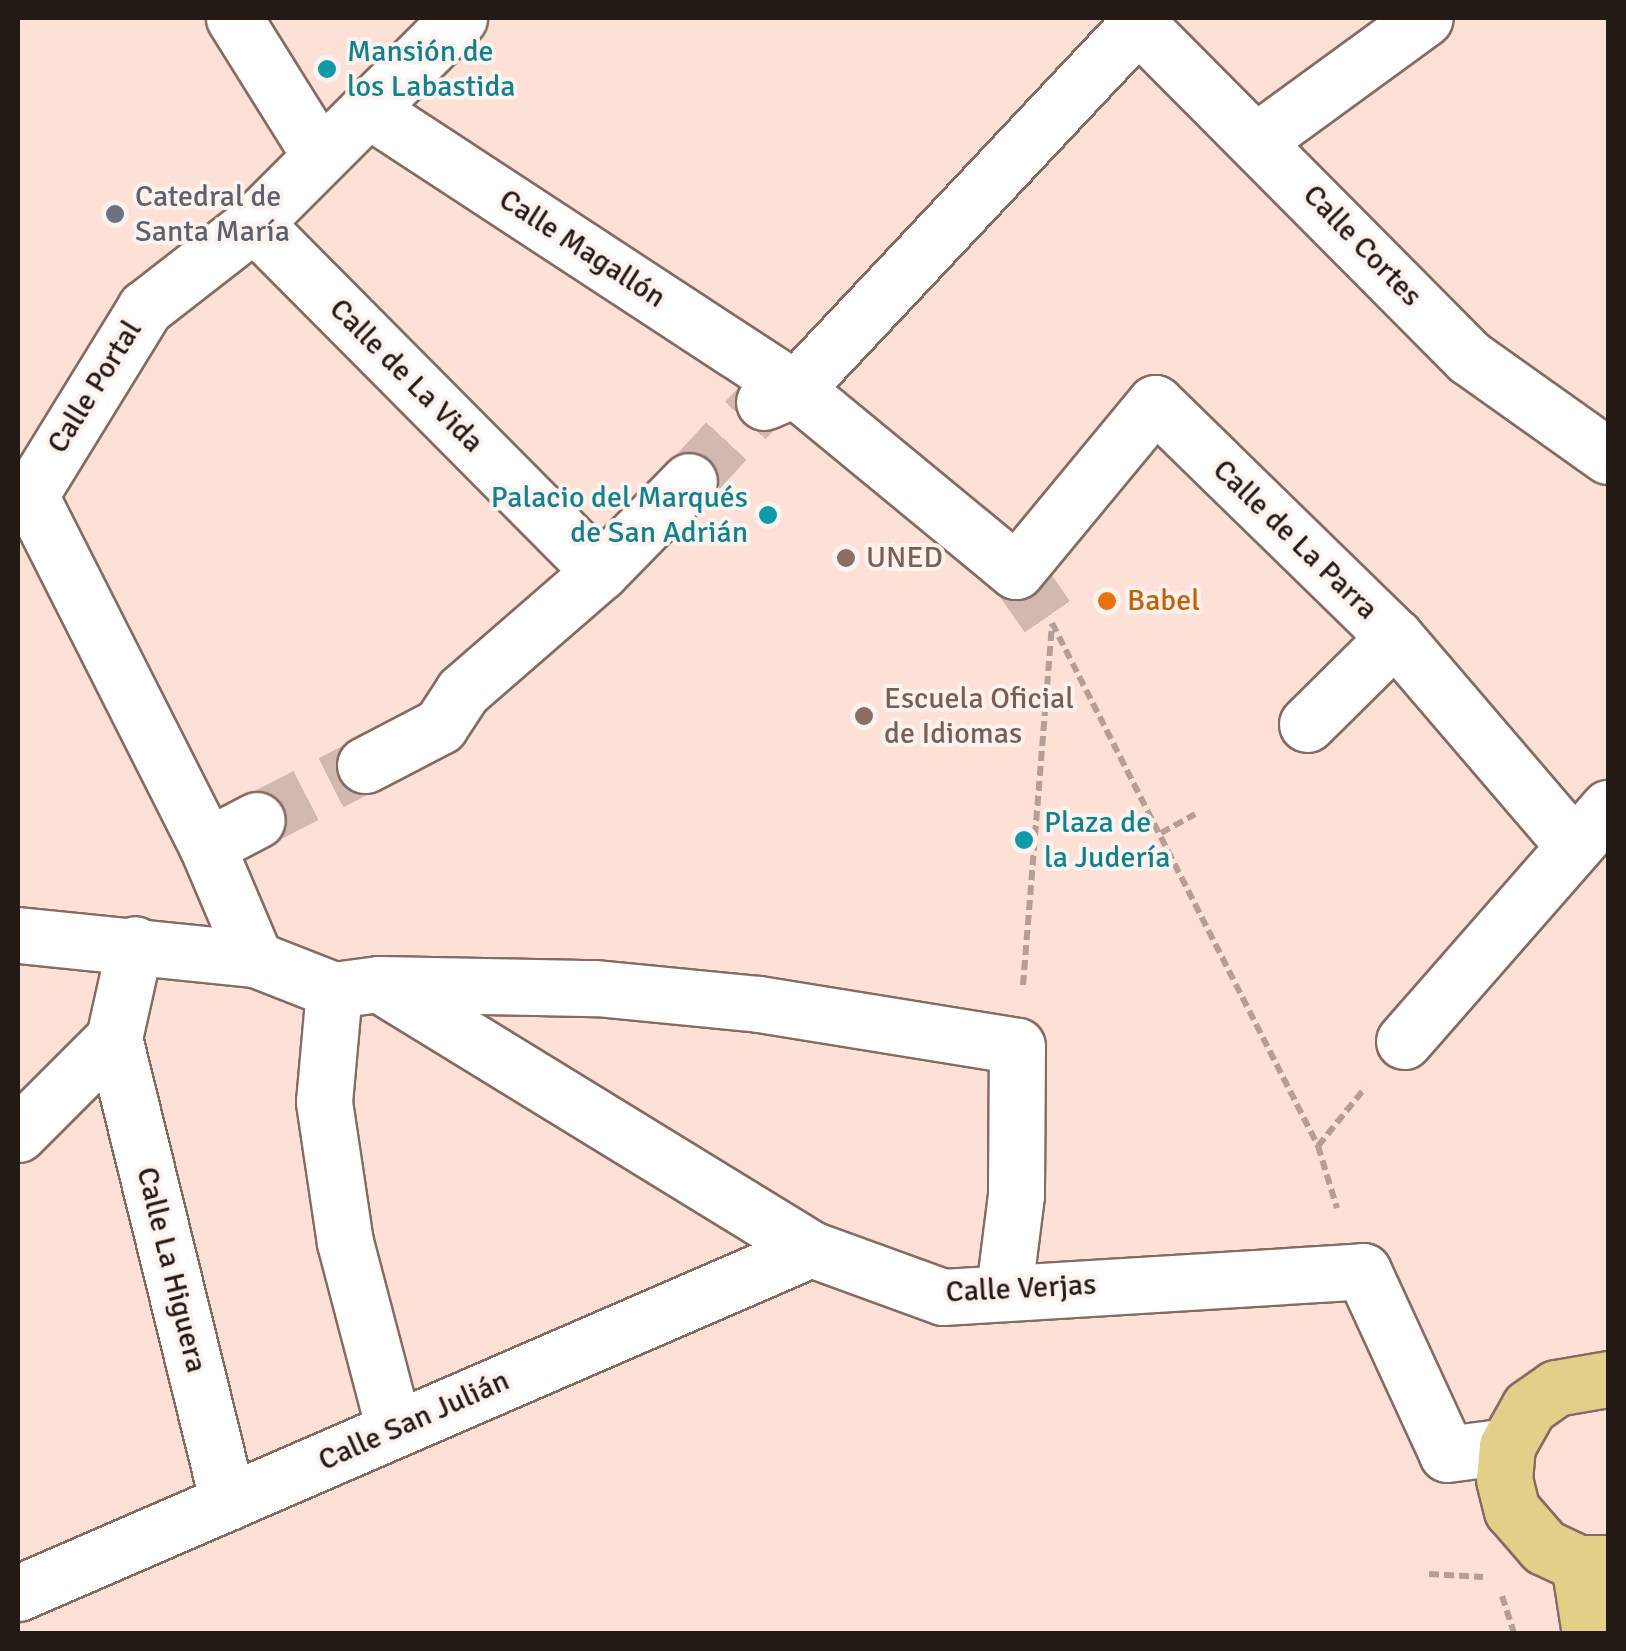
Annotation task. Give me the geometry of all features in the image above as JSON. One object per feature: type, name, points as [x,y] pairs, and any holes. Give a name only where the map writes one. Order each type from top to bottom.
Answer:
[{"type":"main road","points":[[1590,1634],[1594,1563],[1544,1547],[1512,1510],[1504,1479],[1507,1446],[1529,1407],[1556,1388],[1608,1379]]},
{"type":"street","points":[[234,18],[319,154]]},
{"type":"street","name":"Calle Portal","points":[[255,959],[206,846],[30,496],[145,308],[254,223],[459,18]]},
{"type":"street","points":[[1259,139],[1425,18]]},
{"type":"street","points":[[778,396],[1135,20]]},
{"type":"street","name":"Calle Cortes","points":[[1135,20],[1259,139],[1470,358],[1608,456]]},
{"type":"street","name":"Calle Magallón","points":[[369,110],[778,396],[1016,571]]},
{"type":"street","name":"Calle de La Vida","points":[[254,223],[600,572]]},
{"type":"street","name":"Calle de La Parra","points":[[1016,571],[1156,403],[1591,827]]},
{"type":"street","points":[[365,764],[440,726],[464,691],[600,572],[689,480]]},
{"type":"street","points":[[1307,724],[1395,638]]},
{"type":"street","points":[[206,846],[257,820]]},
{"type":"street","points":[[1404,1040],[1591,827]]},
{"type":"street","name":"Calle Verjas","points":[[18,935],[255,959],[356,987],[811,1249],[943,1297],[1004,1290],[1358,1271]]},
{"type":"street","points":[[18,1134],[114,1038],[135,944]]},
{"type":"street","points":[[356,987],[324,1102],[345,1242],[394,1429]]},
{"type":"street","name":"Calle Verjas","points":[[356,987],[596,988],[900,1026],[1017,1046],[1016,1195],[1004,1290]]},
{"type":"street","name":"Calle La Higuera","points":[[114,1038],[228,1502]]},
{"type":"street","name":"Calle San Julián","points":[[18,1593],[811,1249]]},
{"type":"street","points":[[1358,1271],[1421,1386],[1447,1454],[1507,1446]]},
{"type":"path","points":[[1023,988],[1052,622],[1318,1146],[1358,1271]]},
{"type":"path","points":[[1160,833],[1195,814]]},
{"type":"path","points":[[1318,1146],[1404,1040]]},
{"type":"path","points":[[1430,1574],[1497,1578],[1514,1634]]},
{"type":"tunnel","points":[[689,481],[761,403]]},
{"type":"tunnel","points":[[1016,571],[1052,623]]},
{"type":"tunnel","points":[[257,820],[365,765]]},
{"type":"place","name":"Mansión de los Labastida","points":[[327,69]]},
{"type":"place","name":"Catedral de Santa María","points":[[115,214]]},
{"type":"place","name":"Palacio del Marqués de San Adrián","points":[[768,515]]},
{"type":"place","name":"UNED","points":[[846,558]]},
{"type":"place","name":"Babel","points":[[1107,601]]},
{"type":"place","name":"Escuela Oficial de Idiomas","points":[[864,716]]},
{"type":"place","name":"Plaza de la Judería","points":[[1024,840]]}]
